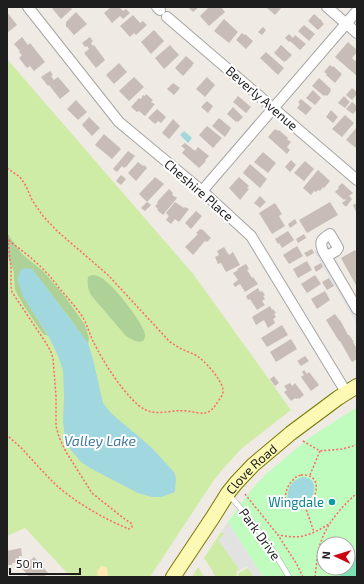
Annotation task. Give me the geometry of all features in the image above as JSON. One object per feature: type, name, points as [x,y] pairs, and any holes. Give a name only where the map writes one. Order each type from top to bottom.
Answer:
[{"type":"main road","name":"Clove Road","points":[[173,577],[228,494],[253,465],[291,433],[352,389]]},
{"type":"street","name":"Cheshire Place","points":[[28,7],[119,122],[202,192],[251,236],[352,389]]},
{"type":"street","points":[[327,7],[357,33]]},
{"type":"street","name":"Beverly Avenue","points":[[161,11],[357,180]]},
{"type":"street","points":[[202,192],[357,11]]},
{"type":"street","points":[[327,256],[357,310]]},
{"type":"lane","name":"Park Drive","points":[[228,494],[260,532],[278,557],[289,577]]},
{"type":"path","points":[[7,168],[20,177],[32,200],[43,216],[56,230],[108,275],[170,342],[197,356],[205,362],[219,380],[223,389],[221,398],[215,407],[211,411],[204,413],[182,410],[149,412],[144,410],[123,389],[94,342],[87,325],[63,292],[45,270],[8,240]]},
{"type":"path","points":[[7,231],[12,292],[46,343],[53,358],[56,396],[56,426],[59,437],[66,452],[92,493],[132,524],[132,527],[129,528],[89,509],[56,484],[7,435]]},
{"type":"path","points":[[303,441],[320,451],[342,449],[357,445]]},
{"type":"path","points":[[310,476],[320,451]]},
{"type":"path","points":[[301,475],[310,476],[316,482],[314,498],[305,506],[294,509],[287,504],[285,495],[287,489],[296,477],[301,475]]},
{"type":"path","points":[[315,577],[318,551],[322,538],[329,524],[345,504],[357,493]]},
{"type":"path","points":[[245,494],[278,535],[303,577]]},
{"type":"path","points":[[305,506],[314,532]]},
{"type":"path","points":[[278,535],[302,536],[314,532],[329,524]]},
{"type":"green space","points":[[7,59],[194,275],[291,410],[241,449],[222,470],[150,577],[71,577],[25,528],[7,536]]},
{"type":"green space","points":[[7,233],[22,254],[44,272],[66,298],[85,325],[89,338],[88,344],[32,269],[23,296],[48,336],[43,334],[15,290],[14,272],[7,255]]},
{"type":"green space","points":[[92,275],[103,279],[125,302],[143,328],[145,334],[144,340],[140,342],[135,341],[126,336],[91,295],[88,286],[88,277]]},
{"type":"green space","points":[[357,407],[357,577],[263,577],[228,522],[251,490],[265,475],[309,438]]},
{"type":"green space","points":[[221,532],[224,533],[224,535],[219,540],[240,570],[237,571],[236,577],[215,577],[204,558]]},
{"type":"green space","points":[[357,556],[357,577],[339,577],[356,576]]},
{"type":"green space","points":[[198,567],[204,577],[192,577]]},
{"type":"green space","points":[[248,568],[254,577],[237,577],[239,573]]},
{"type":"sand","points":[[101,566],[107,568],[108,577],[98,577],[97,571]]},
{"type":"shaded area","points":[[318,249],[357,316],[357,324],[314,251]]},
{"type":"shaded area","points":[[228,522],[263,577],[254,577],[247,566],[240,570],[218,540],[224,535],[224,533],[221,532]]},
{"type":"water","points":[[184,131],[192,138],[188,143],[180,135]]},
{"type":"water","name":"Valley Lake","points":[[23,268],[32,269],[88,343],[103,403],[112,414],[151,447],[174,472],[176,478],[175,492],[161,497],[152,497],[138,493],[90,468],[81,462],[70,449],[65,437],[63,422],[63,370],[49,337],[23,296],[18,282],[18,276]]},
{"type":"water","points":[[303,477],[310,479],[313,483],[313,494],[306,503],[295,507],[288,501],[288,492],[290,486],[297,479]]},
{"type":"building","points":[[51,7],[70,7],[72,9],[61,19]]},
{"type":"building","points":[[111,7],[119,7],[123,11],[126,9],[130,13],[123,19],[120,16],[112,23],[104,13]]},
{"type":"building","points":[[188,7],[199,7],[193,12]]},
{"type":"building","points":[[209,7],[221,7],[225,12],[209,26],[200,16]]},
{"type":"building","points":[[282,7],[275,15],[267,8]]},
{"type":"building","points":[[7,12],[17,25],[7,33]]},
{"type":"building","points":[[76,12],[87,24],[74,35],[66,27],[66,22]]},
{"type":"building","points":[[314,14],[324,24],[318,30],[308,21]]},
{"type":"building","points":[[133,15],[140,23],[143,21],[147,25],[136,35],[134,33],[130,37],[120,26]]},
{"type":"building","points":[[224,19],[238,32],[229,43],[214,31]]},
{"type":"building","points":[[304,25],[315,34],[309,41],[298,31]]},
{"type":"building","points":[[263,27],[266,30],[262,35],[258,32]]},
{"type":"building","points":[[154,30],[164,41],[151,54],[141,42]]},
{"type":"building","points":[[242,33],[253,41],[246,49],[236,40]]},
{"type":"building","points":[[289,34],[293,38],[295,35],[306,44],[300,50],[285,38]]},
{"type":"building","points":[[22,37],[28,45],[30,43],[45,62],[34,71],[30,66],[27,68],[19,58],[22,55],[14,44]]},
{"type":"building","points":[[90,37],[93,41],[91,43],[105,60],[96,68],[84,53],[89,49],[82,43]]},
{"type":"building","points":[[348,42],[357,50],[352,58],[355,61],[357,59],[357,76],[335,57]]},
{"type":"building","points":[[170,45],[179,55],[164,69],[155,58]]},
{"type":"building","points":[[281,45],[292,55],[284,62],[274,53]]},
{"type":"building","points":[[266,52],[284,68],[278,75],[260,58]]},
{"type":"building","points":[[186,56],[194,63],[183,76],[175,68]]},
{"type":"building","points":[[119,63],[127,72],[114,84],[106,75]]},
{"type":"building","points":[[330,65],[342,74],[335,83],[324,72]]},
{"type":"building","points":[[50,71],[54,80],[58,77],[70,91],[60,99],[41,77]]},
{"type":"building","points":[[134,77],[144,87],[129,101],[119,91]]},
{"type":"building","points":[[207,77],[215,85],[205,97],[196,89]]},
{"type":"building","points":[[319,78],[331,89],[327,96],[324,96],[312,86]]},
{"type":"building","points":[[173,83],[180,88],[174,95],[167,89]]},
{"type":"building","points":[[352,88],[357,92],[357,94],[352,100],[346,95]]},
{"type":"building","points":[[313,90],[321,98],[315,105],[306,98]]},
{"type":"building","points":[[146,94],[153,100],[151,102],[155,104],[145,116],[131,107],[139,98],[141,99],[143,95],[145,96]]},
{"type":"building","points":[[238,96],[251,107],[246,113],[233,102]]},
{"type":"building","points":[[344,96],[350,102],[345,108],[338,103]]},
{"type":"building","points":[[301,99],[312,108],[306,115],[297,108],[300,104],[298,102]]},
{"type":"building","points":[[76,100],[87,112],[78,120],[67,109]]},
{"type":"building","points":[[207,101],[213,106],[208,113],[201,107]]},
{"type":"building","points":[[352,102],[357,106],[357,110],[353,114],[346,109]]},
{"type":"building","points":[[233,107],[243,117],[238,122],[227,114]]},
{"type":"building","points":[[157,109],[166,117],[161,123],[158,121],[155,124],[148,118]]},
{"type":"building","points":[[331,110],[338,117],[333,123],[326,117]]},
{"type":"building","points":[[345,115],[354,123],[342,137],[332,129]]},
{"type":"building","points":[[89,117],[100,128],[92,136],[82,125]]},
{"type":"building","points":[[219,118],[231,128],[225,137],[212,126]]},
{"type":"building","points":[[173,119],[180,126],[169,139],[162,133]]},
{"type":"building","points":[[207,126],[222,138],[213,148],[199,135]]},
{"type":"building","points":[[357,127],[357,146],[356,148],[346,140]]},
{"type":"building","points":[[275,129],[278,131],[279,130],[291,142],[287,147],[290,150],[287,154],[268,137]]},
{"type":"building","points":[[104,134],[121,149],[112,159],[95,145]]},
{"type":"building","points":[[185,143],[195,151],[198,147],[209,156],[199,168],[182,153],[185,149],[181,146]]},
{"type":"building","points":[[128,151],[135,156],[126,167],[124,168],[122,166],[117,172],[113,169]]},
{"type":"building","points":[[263,152],[276,163],[268,173],[254,162]]},
{"type":"building","points":[[291,160],[296,165],[290,172],[285,167]]},
{"type":"building","points":[[305,161],[314,169],[304,181],[294,173]]},
{"type":"building","points":[[138,162],[147,168],[136,181],[128,173]]},
{"type":"building","points":[[250,164],[267,179],[260,188],[243,173]]},
{"type":"building","points":[[318,170],[330,181],[320,191],[314,191],[311,195],[303,188]]},
{"type":"building","points":[[121,175],[126,179],[121,185],[116,181]]},
{"type":"building","points":[[155,177],[164,184],[147,202],[139,194]]},
{"type":"building","points":[[239,177],[249,186],[247,188],[249,189],[240,200],[229,188]]},
{"type":"building","points":[[342,183],[353,193],[349,196],[352,199],[346,207],[342,203],[346,200],[335,192]]},
{"type":"building","points":[[169,189],[173,193],[172,195],[177,198],[163,215],[155,206]]},
{"type":"building","points":[[260,196],[266,202],[260,208],[254,203]]},
{"type":"building","points":[[147,202],[151,205],[145,211],[141,208]]},
{"type":"building","points":[[175,202],[184,208],[189,209],[179,222],[175,219],[171,224],[166,220],[169,216],[166,213]]},
{"type":"building","points":[[330,202],[338,215],[307,233],[299,220]]},
{"type":"building","points":[[275,203],[282,214],[279,216],[285,226],[272,234],[259,213]]},
{"type":"building","points":[[357,203],[357,214],[353,205]]},
{"type":"building","points":[[196,211],[202,216],[191,229],[185,223]]},
{"type":"building","points":[[295,219],[297,223],[290,228],[288,224]]},
{"type":"building","points":[[202,229],[211,238],[207,242],[205,241],[193,255],[185,247],[198,234],[196,233]]},
{"type":"building","points":[[288,231],[294,240],[282,248],[275,239]]},
{"type":"building","points":[[304,234],[306,238],[298,243],[296,239]]},
{"type":"building","points":[[297,246],[303,256],[289,264],[283,255]]},
{"type":"building","points":[[224,247],[229,255],[233,252],[240,265],[226,272],[221,263],[218,264],[215,257],[219,255],[217,251]]},
{"type":"building","points":[[312,249],[314,253],[307,257],[304,253]]},
{"type":"building","points":[[355,250],[357,254],[357,287],[341,258]]},
{"type":"building","points":[[307,261],[312,270],[298,278],[293,269]]},
{"type":"building","points":[[321,263],[323,267],[316,272],[314,267]]},
{"type":"building","points":[[246,264],[249,269],[247,270],[258,284],[245,292],[240,284],[235,287],[233,284],[238,280],[233,273]]},
{"type":"building","points":[[315,275],[321,284],[307,293],[301,284]]},
{"type":"building","points":[[329,278],[334,286],[327,290],[322,282]]},
{"type":"building","points":[[258,288],[260,292],[262,291],[265,295],[263,296],[265,299],[262,301],[265,305],[257,310],[250,299],[248,300],[246,296]]},
{"type":"building","points":[[325,291],[330,300],[317,309],[311,299]]},
{"type":"building","points":[[270,306],[276,313],[274,314],[276,317],[273,319],[275,323],[268,328],[264,320],[256,325],[252,317]]},
{"type":"building","points":[[335,314],[357,349],[357,359],[352,362],[326,320]]},
{"type":"building","points":[[282,325],[288,335],[267,347],[261,338]]},
{"type":"building","points":[[291,339],[297,349],[276,362],[270,352]]},
{"type":"building","points":[[305,356],[309,361],[301,366],[297,361]]},
{"type":"building","points":[[304,370],[307,374],[309,372],[319,385],[311,391],[301,377],[304,375],[302,372]]},
{"type":"building","points":[[274,376],[279,383],[275,386],[270,379]]},
{"type":"building","points":[[290,383],[292,386],[295,383],[304,395],[299,399],[295,398],[291,401],[284,392],[287,390],[284,386]]},
{"type":"building","points":[[21,548],[22,556],[19,556],[19,562],[12,563],[12,565],[7,565],[7,551]]},
{"type":"building","points":[[34,557],[48,573],[44,577],[29,577],[22,568]]},
{"type":"place","name":"Wingdale","points":[[332,502]]}]
